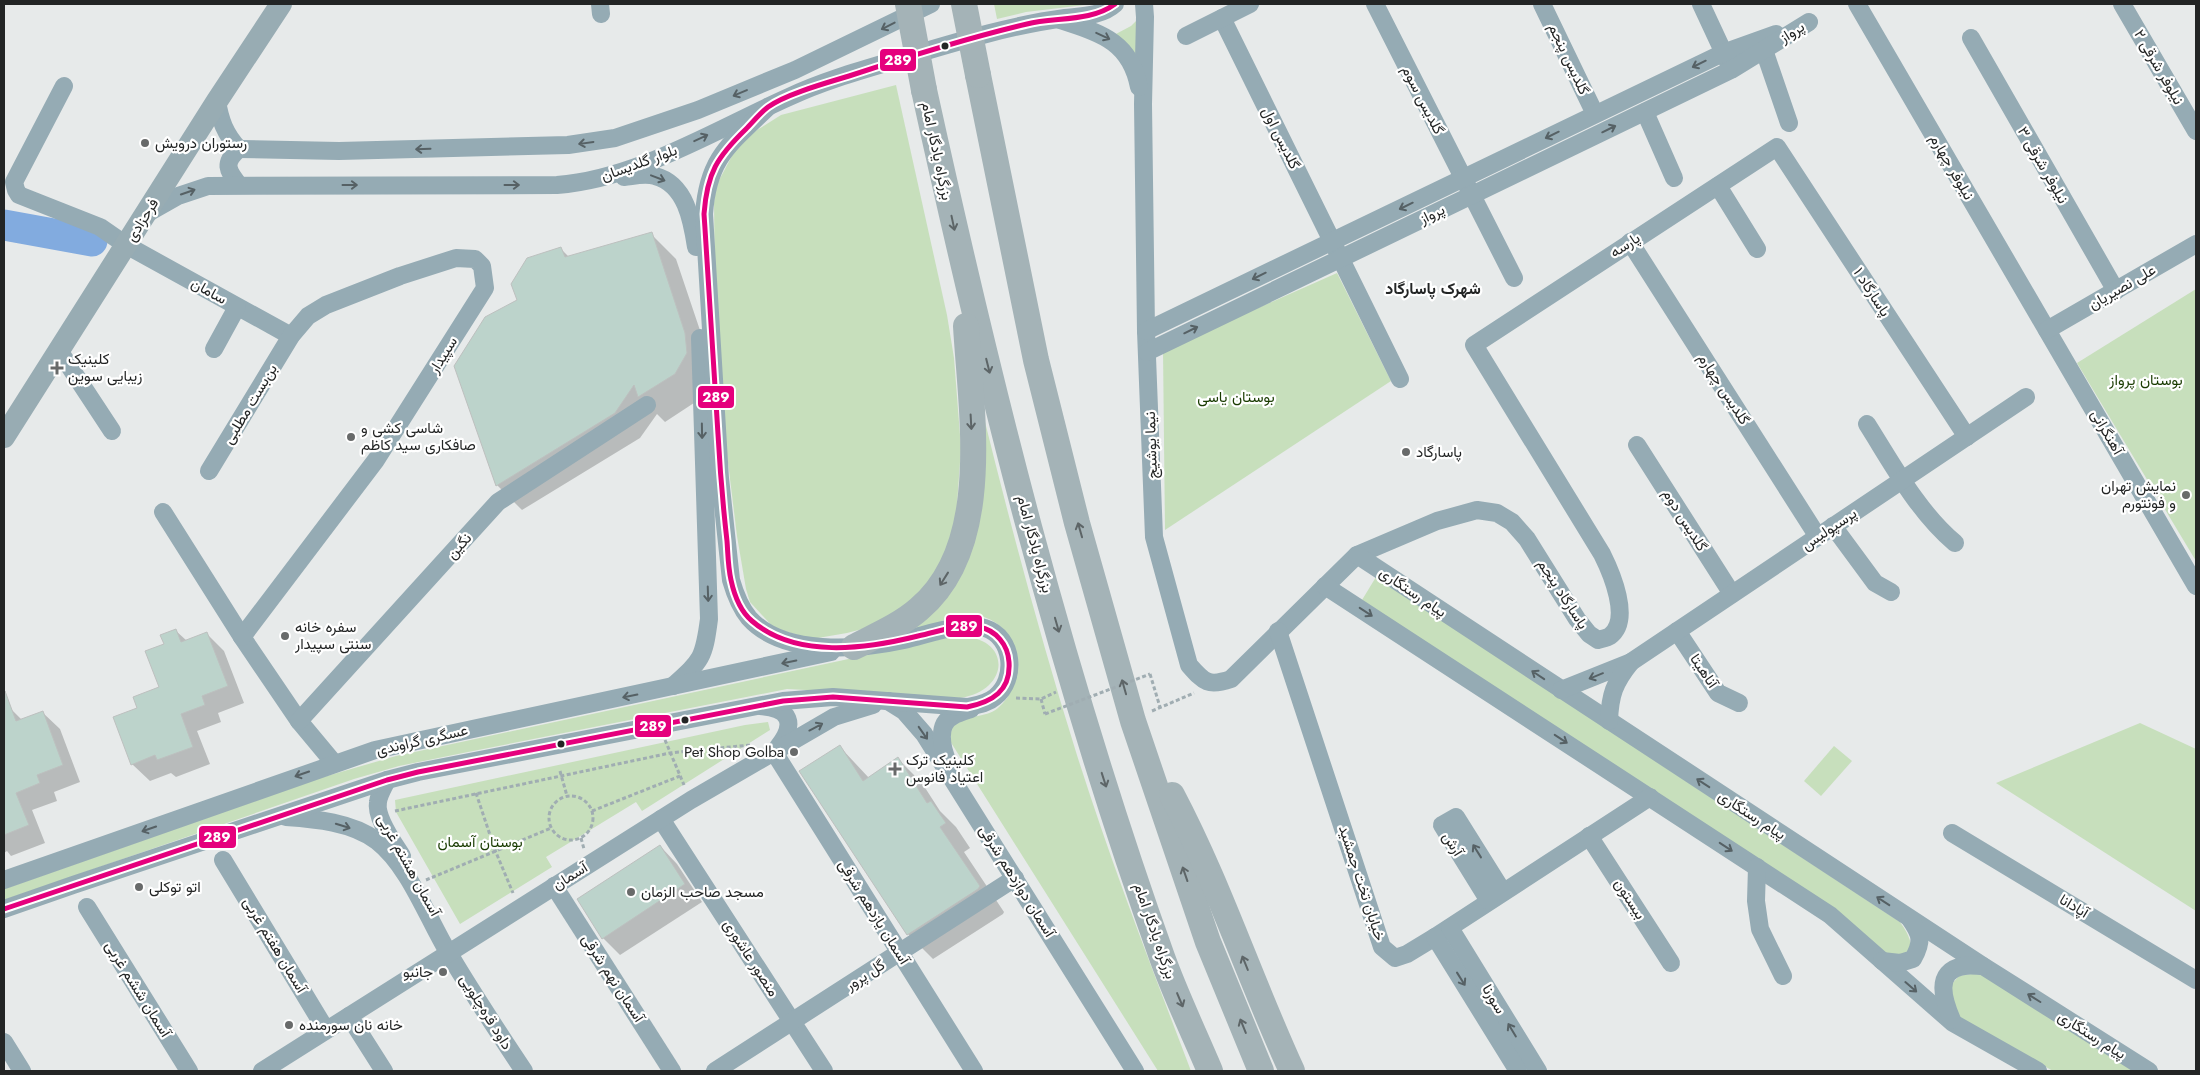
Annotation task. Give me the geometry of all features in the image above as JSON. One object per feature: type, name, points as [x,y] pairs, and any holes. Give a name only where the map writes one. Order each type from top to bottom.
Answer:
[{"type":"highway","name":"بزرگراه یادگار امام","points":[[908,4],[924,90],[963,268],[1032,538],[1090,740],[1163,959],[1210,1071]]},
{"type":"highway","points":[[964,4],[1036,360],[1078,523],[1133,721],[1208,942],[1261,1071]]},
{"type":"highway","points":[[854,647],[918,610],[934,595],[946,577],[964,535],[969,507],[972,432],[963,268]]},
{"type":"highway","points":[[1133,721],[1194,836],[1265,1012],[1292,1071]]},
{"type":"main road","name":"فرحزادی","points":[[4,437],[60,352],[217,101],[281,4]]},
{"type":"street","name":"بلوار گلدیسان","points":[[239,149],[339,151],[568,145],[615,138],[698,110],[795,70],[931,4]]},
{"type":"street","name":"بلوار گلدیسان","points":[[145,214],[178,196],[208,186],[557,185],[593,180],[647,162],[810,88],[888,63],[1030,23],[1093,14],[1106,10],[1115,4]]},
{"type":"street","points":[[1143,104],[1144,4]]},
{"type":"street","points":[[1186,36],[1250,4]]},
{"type":"street","name":"گلدیس سوم","points":[[1375,4],[1471,195]]},
{"type":"street","name":"گلدیس پنجم","points":[[1542,4],[1595,114]]},
{"type":"street","points":[[1700,4],[1731,70]]},
{"type":"street","name":"نیلوفر چهارم","points":[[1858,4],[2047,330]]},
{"type":"street","name":"نیلوفر شرقی ۲","points":[[2122,4],[2196,131]]},
{"type":"street","name":"گلدیس اول","points":[[1222,18],[1340,258]]},
{"type":"street","points":[[1057,19],[1106,36],[1115,42],[1124,52],[1132,66],[1138,81],[1143,104]]},
{"type":"street","name":"پرواز","points":[[1146,331],[1723,52],[1809,22],[1731,70],[1147,352]]},
{"type":"street","name":"نیلوفر شرقی ۳","points":[[1971,38],[2116,291]]},
{"type":"street","points":[[1764,50],[1789,123]]},
{"type":"street","name":"سامان","points":[[64,86],[14,182],[19,195],[100,227],[126,246],[291,336]]},
{"type":"street","points":[[217,101],[219,118],[224,130],[239,149],[229,157],[228,164],[230,174],[239,185]]},
{"type":"street","name":"نیما یوشیج","points":[[1143,104],[1146,331],[1154,537],[1189,665],[1202,679],[1216,684]]},
{"type":"street","points":[[768,107],[728,146],[712,172],[706,190],[704,214],[720,478],[731,580],[745,612],[770,634],[796,643],[854,647],[902,640],[946,629],[971,626],[986,628],[1000,638],[1008,652],[1010,668],[1006,684],[996,696],[952,716],[942,727],[942,742],[946,758],[957,786]]},
{"type":"street","points":[[1644,112],[1674,178]]},
{"type":"street","name":"پارسه","points":[[1474,345],[1777,147]]},
{"type":"street","name":"پاسارگاد ۱","points":[[1777,147],[1967,437]]},
{"type":"street","points":[[593,180],[644,175],[664,179],[679,192],[687,207],[694,232],[699,266],[709,619],[705,648],[700,659],[672,687]]},
{"type":"street","points":[[1718,186],[1757,248]]},
{"type":"street","points":[[1471,195],[1514,278]]},
{"type":"street","name":"گلدیس چهارم","points":[[1630,242],[1818,537]]},
{"type":"street","name":"علی نصیریان","points":[[2047,330],[2196,244]]},
{"type":"street","name":"سپیدار","points":[[242,637],[376,460],[485,288],[482,266],[475,259],[456,258],[400,276],[326,305],[308,316],[291,336]]},
{"type":"street","points":[[1340,258],[1400,379]]},
{"type":"street","points":[[214,349],[237,307]]},
{"type":"street","name":"آهنگرانی","points":[[2047,330],[2196,586]]},
{"type":"street","name":"بن‌بست مطلبی","points":[[209,471],[291,336]]},
{"type":"street","name":"پاسارگاد پنجم","points":[[1357,555],[1437,521],[1477,510],[1497,513],[1512,522],[1527,539],[1577,619],[1589,634],[1598,640],[1610,636],[1617,624],[1619,602],[1614,578],[1602,554],[1474,345]]},
{"type":"street","points":[[60,352],[112,431]]},
{"type":"street","name":"پرسپولیس","points":[[1561,690],[1631,662],[2026,397]]},
{"type":"street","name":"نگین","points":[[299,721],[498,502],[647,404]]},
{"type":"street","points":[[1867,424],[1902,480],[1940,531],[1955,543]]},
{"type":"street","name":"گلدیس دوم","points":[[1637,445],[1732,594]]},
{"type":"street","points":[[163,512],[242,637],[299,721],[334,763]]},
{"type":"street","points":[[1833,526],[1874,584],[1891,592]]},
{"type":"street","points":[[1216,684],[1231,679],[1357,555]]},
{"type":"street","name":"پیام رستگاری","points":[[1357,555],[1983,966],[2149,1071]]},
{"type":"street","points":[[1325,586],[1830,915],[1953,1023],[2038,1071]]},
{"type":"street","name":"خیابان تخت جمشید","points":[[1278,631],[1382,947],[1396,958],[1407,954],[1450,928],[1650,797]]},
{"type":"street","name":"آناهیتا","points":[[1678,631],[1718,693],[1739,703]]},
{"type":"street","name":"عسگری گراوندی","points":[[4,880],[375,750],[854,647]]},
{"type":"street","name":"پرسپولیس","points":[[1609,721],[1610,699],[1618,679],[1631,662]]},
{"type":"street","name":"عسگری گراوندی","points":[[4,910],[278,816],[387,780],[418,772],[658,726],[754,705],[803,698],[833,697],[967,707],[982,704]]},
{"type":"street","name":"آسمان","points":[[262,1071],[691,800],[834,717],[888,701]]},
{"type":"street","name":"آسمان دوازدهم شرقی","points":[[888,701],[904,711],[915,722],[1135,1071]]},
{"type":"street","points":[[754,705],[772,708],[784,714],[788,719],[790,727],[787,736],[774,752]]},
{"type":"street","name":"آسمان یازدهم شرقی","points":[[774,752],[974,1071]]},
{"type":"street","name":"آسمان هشتم غربی","points":[[387,780],[378,802],[383,824],[419,883],[452,950]]},
{"type":"street","name":"آسمان هشتم غربی","points":[[278,816],[332,823],[349,828],[375,840],[397,861],[452,950]]},
{"type":"street","name":"منصور عاشوری","points":[[661,819],[824,1071]]},
{"type":"street","name":"آپادانا","points":[[1952,833],[2196,980]]},
{"type":"street","name":"بیستون","points":[[1589,836],[1671,963]]},
{"type":"street","name":"آسمان هفتم غربی","points":[[223,860],[326,1030]]},
{"type":"street","points":[[1757,867],[1756,901],[1760,929],[1783,976]]},
{"type":"street","name":"گل پرور","points":[[715,1071],[1015,878]]},
{"type":"street","name":"آسمان نهم شرقی","points":[[554,886],[672,1071]]},
{"type":"street","name":"آسمان ششم غربی","points":[[87,907],[189,1071]]},
{"type":"street","points":[[1882,961],[1900,964],[1913,959],[1920,947],[1919,932],[1910,918]]},
{"type":"street","name":"سورنا","points":[[1450,928],[1538,1071]]},
{"type":"street","name":"سورنا","points":[[1435,937],[1518,1071]]},
{"type":"street","name":"داود قره‌چلویی","points":[[452,950],[524,1071]]},
{"type":"street","points":[[1953,1023],[1943,1000],[1942,984],[1950,971],[1964,966],[1983,966]]},
{"type":"street","points":[[349,1016],[384,1071]]},
{"type":"street","points":[[4,1042],[22,1071]]},
{"type":"path","points":[[1040,699],[1045,714],[1150,674],[1160,707],[1216,684]]},
{"type":"path","points":[[658,726],[691,800]]},
{"type":"path","points":[[389,812],[670,753],[750,745]]},
{"type":"path","points":[[560,772],[567,796]]},
{"type":"path","points":[[592,811],[680,776]]},
{"type":"path","points":[[476,793],[494,850],[519,908]]},
{"type":"path","points":[[567,796],[579,797],[589,805],[592,811],[590,829],[581,838],[568,840],[561,838],[551,828],[549,822],[551,808],[560,798],[567,796]]},
{"type":"path","points":[[419,883],[494,850],[551,828]]},
{"type":"green space","points":[[994,4],[1093,4],[1026,12],[997,19]]},
{"type":"green space","points":[[1137,20],[1139,62],[1114,35],[1131,26]]},
{"type":"green space","points":[[896,85],[947,315],[954,358],[961,448],[956,519],[948,551],[929,591],[870,627],[812,639],[774,628],[750,602],[746,589],[737,536],[726,446],[715,285],[714,203],[716,186],[734,152],[754,132],[781,115]]},
{"type":"green space","name":"بوستان یاسی","points":[[1337,273],[1391,381],[1165,530],[1163,350]]},
{"type":"green space","name":"بوستان پرواز","points":[[2196,289],[2196,561],[2077,363]]},
{"type":"green space","points":[[983,414],[1027,583],[1076,752],[1117,873],[1191,1071],[1158,1071],[950,741],[952,725],[963,719],[987,714],[998,708],[1007,698],[1015,680],[1017,667],[1015,649],[1011,639],[996,623],[987,618],[966,614],[951,617],[922,629],[881,637],[940,600]]},
{"type":"green space","points":[[1376,577],[1900,922],[1910,940],[1910,950],[1902,956],[1886,956],[1362,600]]},
{"type":"green space","points":[[956,636],[974,638],[988,644],[996,653],[999,664],[996,675],[989,685],[977,693],[960,698],[787,689],[399,766],[354,779],[4,900],[4,889],[320,778],[396,756]]},
{"type":"green space","name":"بوستان آسمان","points":[[768,722],[770,730],[642,811],[636,802],[546,857],[552,867],[460,924],[396,812],[395,800],[745,725]]},
{"type":"green space","points":[[2140,723],[2196,749],[2196,911],[1996,783]]},
{"type":"green space","points":[[1834,746],[1852,761],[1821,796],[1804,781]]},
{"type":"green space","points":[[1983,974],[2135,1071],[2053,1071],[1958,1017],[1950,986],[1959,976]]},
{"type":"building","points":[[652,232],[685,333],[687,353],[675,374],[638,397],[634,385],[615,413],[496,486],[454,366],[485,317],[517,300],[511,284],[527,258],[561,247],[565,257]]},
{"type":"building","points":[[176,629],[181,642],[207,632],[228,686],[202,696],[205,705],[181,714],[193,747],[157,760],[155,755],[131,765],[113,717],[137,708],[133,697],[159,687],[145,651],[164,644],[160,635]]},
{"type":"building","points":[[5,691],[16,721],[43,711],[63,765],[37,775],[40,783],[16,793],[29,825],[4,835]]},
{"type":"building","points":[[840,745],[863,781],[898,757],[927,803],[931,801],[946,823],[940,827],[980,886],[907,935],[799,771]]},
{"type":"building","name":"مسجد صاحب الزمان","points":[[660,845],[685,884],[602,939],[577,899]]},
{"type":"waterway","points":[[4,225],[92,241]]},
{"type":"transit line","name":"289","points":[[4,909],[387,780],[418,772],[783,701],[833,697],[967,707],[984,702],[998,694],[1007,681],[1009,662],[1004,644],[991,631],[979,627],[964,626],[898,641],[854,647],[810,646],[789,641],[770,633],[752,621],[738,602],[730,575],[722,488],[704,214],[705,200],[711,176],[721,157],[765,109],[776,102],[818,85],[915,55],[1005,29],[1095,14],[1115,4]]},
{"type":"place","name":"رستوران درویش","points":[[145,143]]},
{"type":"place","name":"کلینیک زیبایی سوین","points":[[57,368]]},
{"type":"place","name":"شاسی کشی و صافکاری سید کاظم","points":[[351,437]]},
{"type":"place","name":"پاسارگاد","points":[[1406,452]]},
{"type":"place","name":"نمایش تهران و فونتورم","points":[[2186,495]]},
{"type":"place","name":"سفره خانه سنتی سپیدار","points":[[285,636]]},
{"type":"place","name":"Pet Shop Golba","points":[[794,752]]},
{"type":"place","name":"کلینیک ترک اعتیاد فانوس","points":[[895,769]]},
{"type":"place","name":"اتو توکلی","points":[[139,887]]},
{"type":"place","name":"مسجد صاحب الزمان","points":[[631,892]]},
{"type":"place","name":"جانبو","points":[[443,972]]},
{"type":"place","name":"خانه نان سورمنده","points":[[289,1025]]},
{"type":"district","name":"شهرک پاسارگاد","points":[[1433,288]]}]
